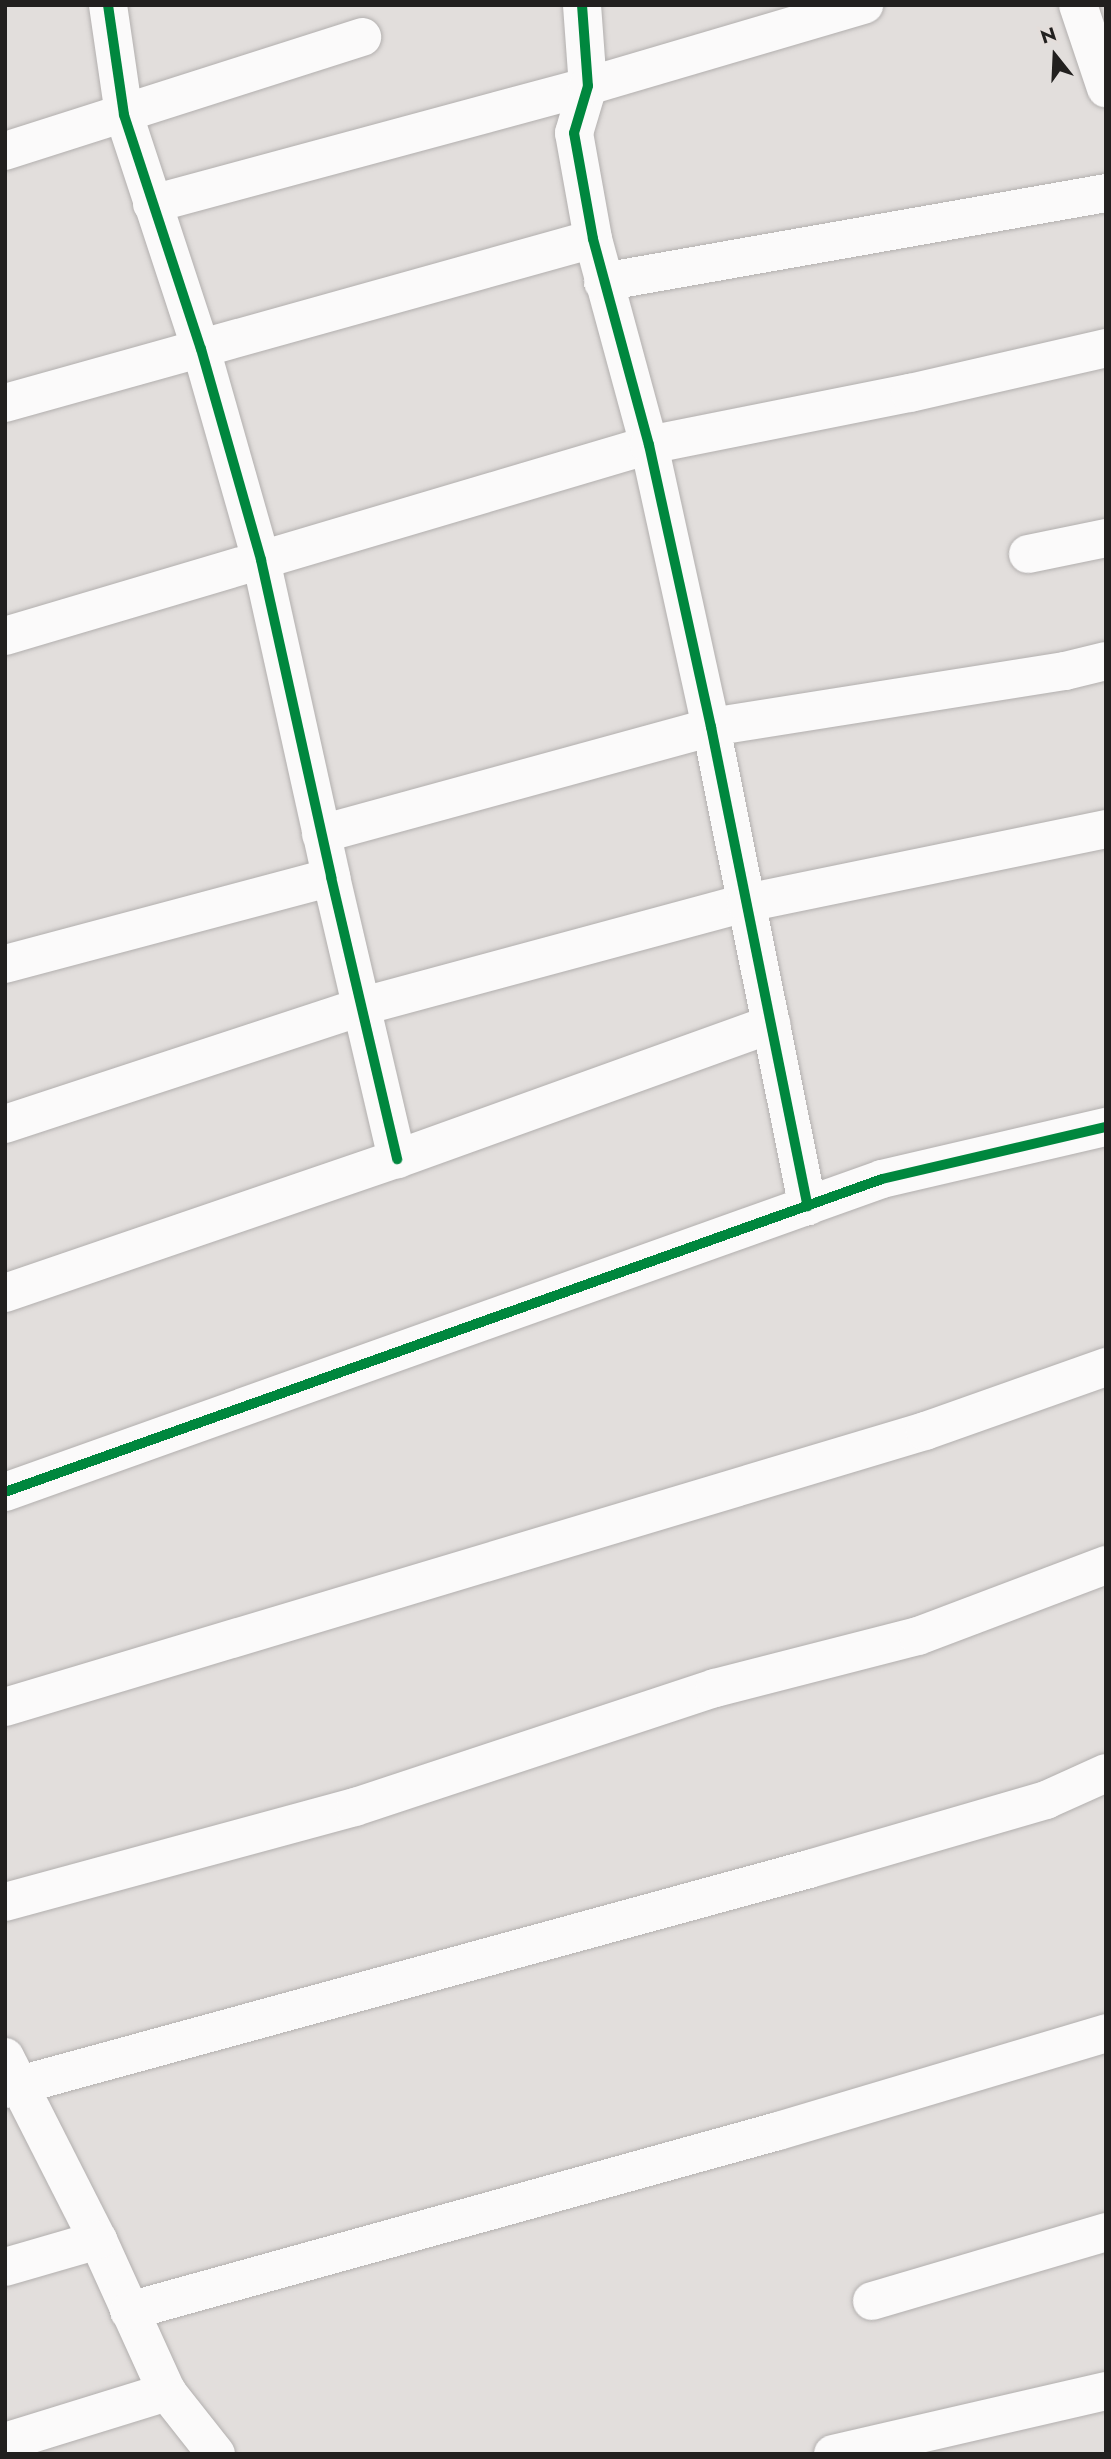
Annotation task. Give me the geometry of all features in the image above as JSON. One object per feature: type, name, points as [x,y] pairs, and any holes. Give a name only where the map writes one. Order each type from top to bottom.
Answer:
[{"type":"street","points":[[108,5],[124,115],[201,349],[261,560],[321,834],[397,1159]]},
{"type":"street","points":[[582,5],[588,86],[574,133],[593,239],[649,445],[711,727],[808,1206]]},
{"type":"street","points":[[152,204],[588,86],[864,5]]},
{"type":"street","points":[[1078,5],[1106,88]]},
{"type":"street","points":[[5,151],[362,37]]},
{"type":"street","points":[[603,282],[1106,192]]},
{"type":"street","points":[[5,403],[593,239]]},
{"type":"street","points":[[5,636],[649,445],[911,393],[1106,348]]},
{"type":"street","points":[[1028,555],[1106,538]]},
{"type":"street","points":[[321,834],[711,727],[1065,671],[1106,661]]},
{"type":"street","points":[[5,1124],[363,1006],[746,903],[1106,829]]},
{"type":"street","points":[[5,964],[331,877]]},
{"type":"street","points":[[5,1293],[397,1159],[771,1024]]},
{"type":"street","points":[[5,1492],[882,1179],[1106,1127]]},
{"type":"street","points":[[5,1707],[860,1451],[1106,1367]]},
{"type":"street","points":[[5,1902],[355,1807],[715,1688],[918,1636],[1106,1565]]},
{"type":"street","points":[[216,2454],[167,2392],[98,2240],[10,2077],[809,1869],[1046,1800],[1106,1773]]},
{"type":"street","points":[[130,2311],[778,2131],[1106,2033]]},
{"type":"street","points":[[872,2301],[1106,2232]]},
{"type":"street","points":[[5,2267],[98,2240]]},
{"type":"street","points":[[833,2454],[1106,2391]]},
{"type":"street","points":[[5,2442],[167,2392]]},
{"type":"cycle path","points":[[108,5],[124,115],[201,349],[261,560],[397,1159]]},
{"type":"cycle path","points":[[582,5],[588,86],[574,133],[593,239],[649,445],[711,727],[808,1206]]},
{"type":"cycle path","points":[[5,1492],[882,1179],[1106,1127]]}]
